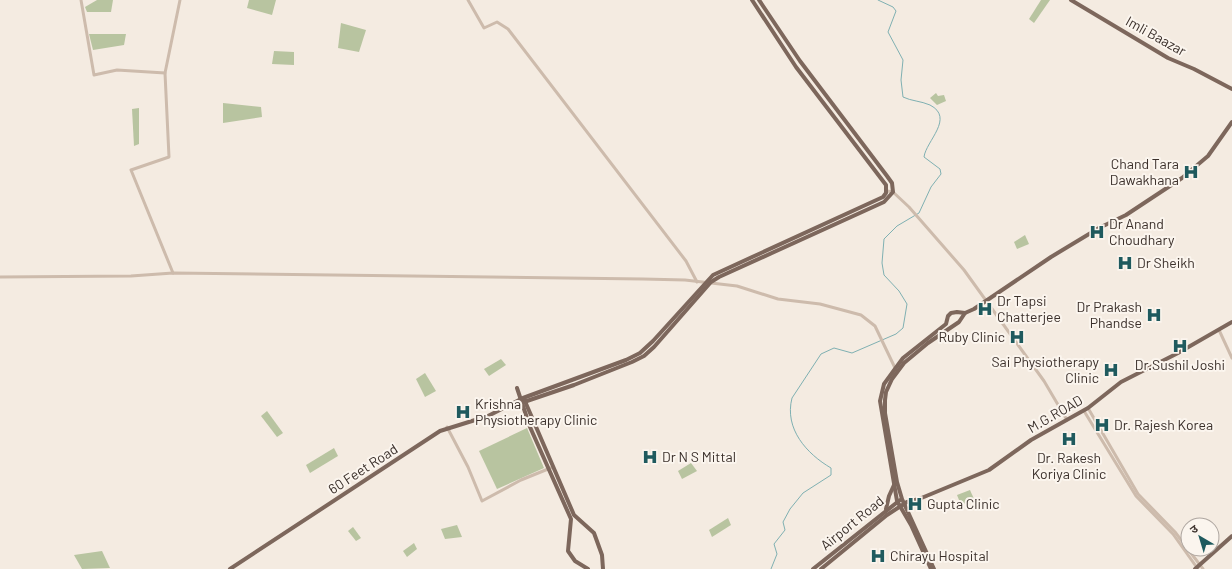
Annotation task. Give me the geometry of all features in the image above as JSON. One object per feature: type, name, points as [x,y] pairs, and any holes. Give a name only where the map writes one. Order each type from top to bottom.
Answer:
[{"type":"main road","points":[[522,400],[626,360],[640,353],[653,341],[705,283],[719,272],[883,197],[887,191],[886,185],[796,68],[752,0]]},
{"type":"main road","points":[[522,400],[574,384],[644,356],[654,347],[711,282],[719,276],[884,202],[893,192],[892,183],[800,61],[759,0]]},
{"type":"main road","name":"Imli Baazar","points":[[1071,0],[1168,58],[1232,88]]},
{"type":"main road","points":[[900,500],[884,406],[886,392],[895,370],[918,351],[959,322],[965,313],[986,301],[1051,257],[1099,228],[1126,215],[1178,182],[1208,156],[1232,122]]},
{"type":"main road","points":[[934,569],[894,485],[880,401],[884,384],[914,348],[946,324],[948,316],[951,313],[965,313]]},
{"type":"main road","name":"M.G.ROAD","points":[[904,504],[989,470],[1031,440],[1084,411],[1121,382],[1232,322]]},
{"type":"main road","points":[[517,390],[571,518],[568,551],[575,561],[588,569]]},
{"type":"main road","name":"60 Feet Road","points":[[230,569],[447,427],[467,423],[488,416],[522,400]]},
{"type":"main road","points":[[551,468],[574,515],[594,533],[602,555],[603,569]]},
{"type":"main road","points":[[886,510],[889,496],[894,485]]},
{"type":"main road","name":"Airport Road","points":[[813,569],[900,500],[904,504]]},
{"type":"main road","points":[[821,569],[904,504]]},
{"type":"main road","points":[[904,504],[911,525],[931,569]]},
{"type":"main road","points":[[1197,568],[1232,536]]},
{"type":"street","points":[[81,0],[94,75],[117,70],[165,73]]},
{"type":"street","points":[[173,273],[131,170],[169,157],[165,73],[180,0]]},
{"type":"street","points":[[468,0],[484,28],[497,22],[508,29],[686,261],[697,282]]},
{"type":"street","points":[[887,191],[893,192],[909,207],[964,270],[1044,381],[1067,420]]},
{"type":"street","points":[[0,277],[131,276],[173,273],[644,279],[705,283],[711,282],[737,286],[778,299],[842,309],[867,319],[880,334],[895,370]]},
{"type":"street","points":[[1219,330],[1232,358]]},
{"type":"street","points":[[1088,408],[1138,494],[1175,532],[1197,568]]},
{"type":"street","points":[[1084,411],[1136,496],[1173,534],[1197,568],[1203,569]]},
{"type":"street","points":[[447,427],[465,461],[482,500],[521,480],[551,468]]},
{"type":"green space","points":[[97,0],[113,0],[111,12],[87,12],[85,7]]},
{"type":"green space","points":[[249,0],[276,0],[272,15],[247,8]]},
{"type":"green space","points":[[1041,0],[1050,0],[1034,23],[1029,19]]},
{"type":"green space","points":[[341,23],[366,30],[359,52],[338,48]]},
{"type":"green space","points":[[89,34],[126,34],[124,45],[93,50]]},
{"type":"green space","points":[[274,51],[294,52],[294,65],[272,64]]},
{"type":"green space","points":[[936,93],[938,96],[944,95],[946,101],[937,105],[930,98]]},
{"type":"green space","points":[[223,103],[261,107],[262,117],[223,123]]},
{"type":"green space","points":[[139,108],[139,144],[134,146],[132,109]]},
{"type":"green space","points":[[1025,235],[1029,244],[1017,249],[1014,242]]},
{"type":"green space","points":[[501,359],[506,365],[489,376],[484,369]]},
{"type":"green space","points":[[425,373],[436,391],[425,397],[416,379]]},
{"type":"green space","points":[[267,411],[283,433],[277,437],[261,416]]},
{"type":"green space","points":[[527,428],[544,468],[497,489],[479,451]]},
{"type":"green space","points":[[334,448],[338,456],[310,473],[306,465]]},
{"type":"green space","points":[[691,463],[697,471],[682,479],[678,471]]},
{"type":"green space","points":[[970,490],[974,499],[961,505],[957,495]]},
{"type":"green space","points":[[728,518],[731,525],[712,537],[709,530]]},
{"type":"green space","points":[[457,525],[462,537],[445,539],[441,529]]},
{"type":"green space","points":[[353,527],[361,538],[356,541],[348,531]]},
{"type":"green space","points":[[414,543],[417,549],[407,557],[403,551]]},
{"type":"green space","points":[[102,551],[110,568],[82,569],[74,555]]},
{"type":"waterway","points":[[771,569],[777,554],[774,544],[785,530],[783,522],[790,509],[803,493],[831,475],[831,468],[814,456],[806,448],[794,430],[790,409],[792,398],[821,354],[834,348],[852,353],[896,334],[903,328],[907,304],[899,291],[884,275],[882,263],[884,239],[897,226],[919,213],[931,187],[941,174],[940,169],[924,157],[940,123],[940,116],[937,110],[930,105],[903,97],[901,80],[903,60],[888,32],[896,11],[893,7],[878,0]]},
{"type":"place","name":"Chand Tara Dawakhana","points":[[1191,172]]},
{"type":"place","name":"Dr Anand Choudhary","points":[[1097,232]]},
{"type":"place","name":"Dr Sheikh","points":[[1125,263]]},
{"type":"place","name":"Dr Tapsi Chatterjee","points":[[985,309]]},
{"type":"place","name":"Dr Prakash Phandse","points":[[1154,315]]},
{"type":"place","name":"Ruby Clinic","points":[[1017,337]]},
{"type":"place","name":"Dr.Sushil Joshi","points":[[1180,346]]},
{"type":"place","name":"Sai Physiotherapy Clinic","points":[[1111,370]]},
{"type":"place","name":"Krishna Physiotherapy Clinic","points":[[463,412]]},
{"type":"place","name":"Dr. Rajesh Korea","points":[[1102,425]]},
{"type":"place","name":"Dr. Rakesh Koriya Clinic","points":[[1069,439]]},
{"type":"place","name":"Dr N S Mittal","points":[[650,457]]},
{"type":"place","name":"Gupta Clinic","points":[[915,504]]},
{"type":"place","name":"Chirayu Hospital","points":[[878,556]]}]
